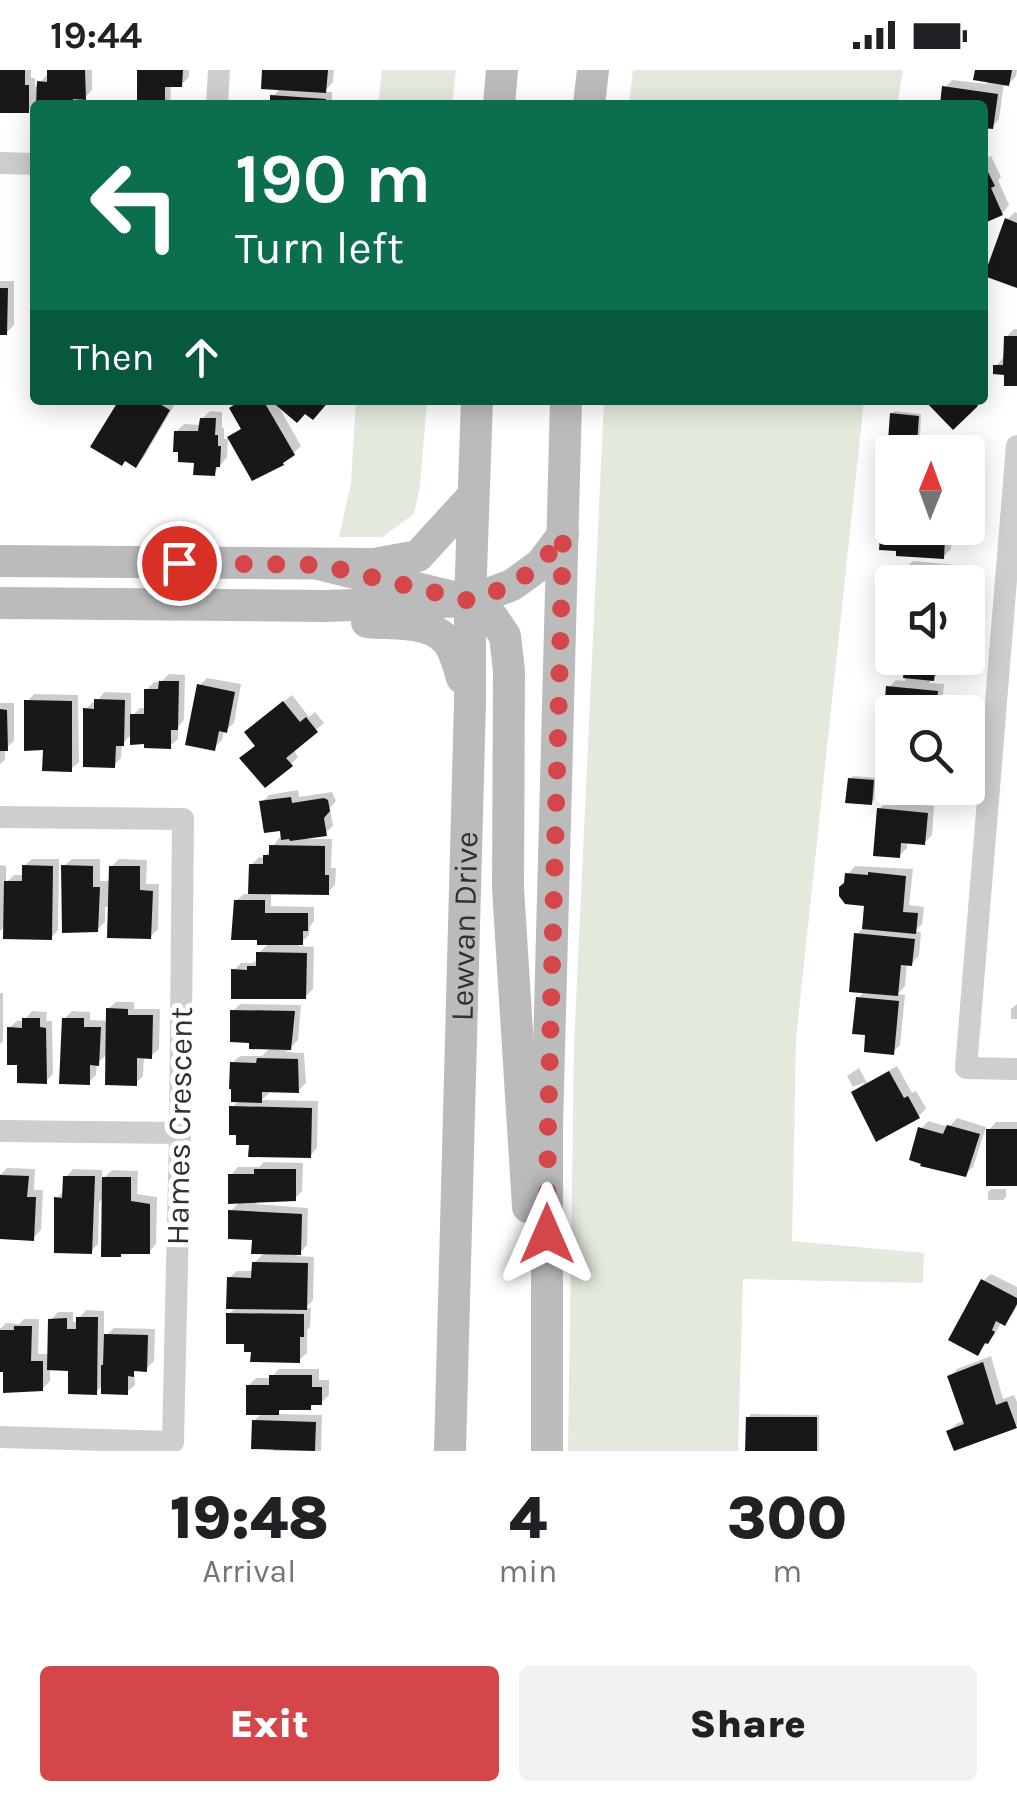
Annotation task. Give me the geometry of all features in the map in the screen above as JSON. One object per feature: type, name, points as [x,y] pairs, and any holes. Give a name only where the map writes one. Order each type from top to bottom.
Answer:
[{"type":"main road","points":[[499,100],[502,70]]},
{"type":"main road","points":[[590,100],[593,70]]},
{"type":"main road","name":"Lewvan Drive","points":[[450,1451],[476,405]]},
{"type":"main road","points":[[546,1451],[548,1126],[566,405]]},
{"type":"main road","points":[[0,562],[374,564],[418,556],[472,497]]},
{"type":"main road","points":[[0,603],[325,606],[470,601],[512,585],[541,564],[563,535]]},
{"type":"main road","points":[[322,565],[470,601],[493,618],[505,636],[510,671],[508,888],[546,1451]]},
{"type":"main road","points":[[218,603],[321,618],[426,627],[450,643],[470,702]]},
{"type":"street","points":[[217,100],[219,70]]},
{"type":"street","points":[[0,163],[30,164]]},
{"type":"street","points":[[1017,446],[966,1068],[1017,1068]]},
{"type":"street","name":"Hames Crescent","points":[[0,816],[182,819],[173,1442],[0,1437]]},
{"type":"street","points":[[0,1131],[180,1133]]},
{"type":"shaded area","points":[[382,70],[456,70],[453,100],[379,100]]},
{"type":"shaded area","points":[[633,70],[903,70],[898,100],[630,100]]},
{"type":"shaded area","points":[[356,405],[427,405],[414,514],[382,537],[339,537],[351,483]]},
{"type":"shaded area","points":[[604,405],[863,405],[796,1039],[792,1241],[924,1253],[923,1283],[743,1279],[738,1451],[568,1451],[574,1046]]},
{"type":"building","points":[[0,70],[25,70],[29,113],[0,113]]},
{"type":"building","points":[[47,70],[85,70],[86,100],[36,100],[37,81],[47,82]]},
{"type":"building","points":[[137,70],[183,70],[182,87],[165,87],[165,100],[137,100]]},
{"type":"building","points":[[262,70],[328,70],[326,93],[261,89]]},
{"type":"building","points":[[975,70],[1012,70],[1009,86],[973,80]]},
{"type":"building","points":[[942,86],[998,94],[993,129],[988,129],[988,100],[941,100]]},
{"type":"building","points":[[270,95],[326,99],[326,100],[270,100]]},
{"type":"building","points":[[988,172],[995,186],[991,188],[1003,215],[988,221]]},
{"type":"building","points":[[1005,218],[1017,223],[1017,288],[988,277],[988,265]]},
{"type":"building","points":[[0,288],[8,288],[7,335],[0,335]]},
{"type":"building","points":[[1004,336],[1017,336],[1017,386],[1004,386],[1004,375],[993,374],[993,365],[1003,365]]},
{"type":"building","points":[[116,405],[162,405],[170,410],[136,468],[125,461],[122,466],[90,447]]},
{"type":"building","points":[[266,405],[295,455],[252,481],[227,437],[241,429],[229,408]]},
{"type":"building","points":[[276,405],[326,405],[313,420],[305,414],[297,423]]},
{"type":"building","points":[[929,405],[978,406],[953,430]]},
{"type":"building","points":[[890,413],[919,416],[918,435],[888,435]]},
{"type":"building","points":[[200,418],[216,418],[215,435],[221,446],[220,467],[216,467],[215,476],[193,475],[194,463],[178,462],[178,452],[173,452],[174,431],[198,431]]},
{"type":"building","points":[[879,545],[945,545],[944,559],[896,556],[896,551],[879,550]]},
{"type":"building","points":[[903,675],[935,675],[934,681],[903,678]]},
{"type":"building","points":[[159,681],[179,681],[178,730],[171,730],[171,749],[130,745],[130,714],[144,714],[144,689],[158,689]]},
{"type":"building","points":[[197,684],[235,692],[227,733],[219,731],[215,751],[185,745]]},
{"type":"building","points":[[886,686],[938,691],[938,695],[885,695]]},
{"type":"building","points":[[94,699],[125,700],[124,746],[116,746],[115,768],[83,767],[83,708],[94,709]]},
{"type":"building","points":[[24,700],[72,701],[72,772],[42,771],[43,750],[24,751]]},
{"type":"building","points":[[283,701],[300,722],[306,717],[318,732],[286,758],[293,766],[265,788],[239,758],[255,746],[244,732]]},
{"type":"building","points":[[0,709],[7,710],[8,751],[0,751]]},
{"type":"building","points":[[848,778],[874,780],[872,805],[845,803]]},
{"type":"building","points":[[291,797],[292,803],[328,800],[330,811],[324,818],[327,836],[290,841],[281,840],[280,831],[264,833],[259,801]]},
{"type":"building","points":[[877,808],[928,813],[925,845],[901,843],[900,858],[873,856]]},
{"type":"building","points":[[269,845],[325,846],[329,895],[248,894],[249,864],[263,864],[263,855],[269,855]]},
{"type":"building","points":[[22,865],[53,866],[52,940],[3,939],[4,881],[22,881]]},
{"type":"building","points":[[61,865],[93,866],[93,887],[100,887],[98,932],[62,933]]},
{"type":"building","points":[[109,866],[140,866],[140,890],[153,891],[151,939],[107,938]]},
{"type":"building","points":[[845,873],[906,876],[903,912],[918,913],[916,934],[862,929],[864,906],[845,904],[839,887],[844,883]]},
{"type":"building","points":[[234,900],[265,900],[265,913],[308,913],[303,945],[257,945],[257,940],[231,940]]},
{"type":"building","points":[[854,933],[915,939],[912,966],[901,965],[898,996],[849,992]]},
{"type":"building","points":[[256,952],[307,953],[306,999],[231,999],[231,969],[256,966]]},
{"type":"building","points":[[856,997],[899,1001],[894,1055],[864,1052],[865,1035],[852,1034]]},
{"type":"building","points":[[106,1008],[128,1009],[128,1015],[153,1015],[152,1059],[137,1058],[137,1086],[105,1085]]},
{"type":"building","points":[[230,1010],[295,1011],[291,1050],[249,1049],[249,1043],[230,1042]]},
{"type":"building","points":[[22,1018],[40,1018],[40,1027],[46,1028],[47,1084],[17,1083],[17,1065],[7,1065],[7,1027],[22,1028]]},
{"type":"building","points":[[62,1018],[84,1018],[84,1027],[101,1027],[99,1066],[90,1065],[90,1085],[59,1084]]},
{"type":"building","points":[[257,1058],[298,1059],[299,1093],[262,1092],[262,1103],[231,1102],[230,1062],[256,1063]]},
{"type":"building","points":[[889,1071],[920,1118],[876,1142],[851,1092]]},
{"type":"building","points":[[229,1106],[312,1108],[311,1158],[248,1157],[249,1145],[236,1145],[236,1135],[229,1135]]},
{"type":"building","points":[[947,1125],[980,1134],[966,1177],[909,1160],[918,1127],[943,1134]]},
{"type":"building","points":[[986,1129],[1017,1129],[1017,1186],[986,1186]]},
{"type":"building","points":[[254,1169],[296,1169],[296,1201],[228,1204],[228,1174],[254,1174]]},
{"type":"building","points":[[0,1175],[29,1176],[27,1197],[36,1197],[34,1241],[0,1239]]},
{"type":"building","points":[[63,1176],[95,1176],[92,1254],[54,1253],[54,1197],[62,1198]]},
{"type":"building","points":[[102,1177],[131,1177],[131,1201],[150,1204],[150,1254],[101,1257]]},
{"type":"building","points":[[228,1210],[302,1214],[301,1255],[251,1254],[252,1240],[228,1239]]},
{"type":"building","points":[[252,1262],[308,1263],[307,1310],[226,1309],[227,1277],[251,1278]]},
{"type":"building","points":[[981,1279],[1017,1298],[1017,1304],[1005,1326],[996,1321],[992,1330],[995,1332],[978,1356],[948,1340]]},
{"type":"building","points":[[226,1313],[304,1314],[300,1363],[250,1362],[251,1352],[244,1352],[244,1344],[226,1344]]},
{"type":"building","points":[[76,1317],[98,1317],[97,1395],[68,1394],[68,1371],[47,1370],[48,1319],[67,1318],[67,1329],[76,1329]]},
{"type":"building","points":[[14,1326],[32,1326],[31,1361],[43,1361],[43,1391],[3,1393],[0,1330],[14,1330]]},
{"type":"building","points":[[104,1334],[148,1335],[147,1372],[134,1371],[134,1377],[128,1376],[128,1395],[101,1394]]},
{"type":"building","points":[[983,1362],[996,1405],[1007,1401],[1017,1428],[954,1451],[946,1431],[964,1424],[947,1376]]},
{"type":"building","points":[[269,1375],[312,1375],[312,1387],[322,1387],[322,1405],[311,1405],[311,1410],[279,1410],[279,1415],[246,1415],[246,1385],[269,1385]]},
{"type":"building","points":[[746,1417],[817,1417],[817,1451],[745,1451]]},
{"type":"building","points":[[252,1420],[316,1422],[315,1451],[251,1449]]},
{"type":"route","points":[[179,563],[322,565],[470,601],[512,585],[541,564],[563,535],[547,1234]]}]
